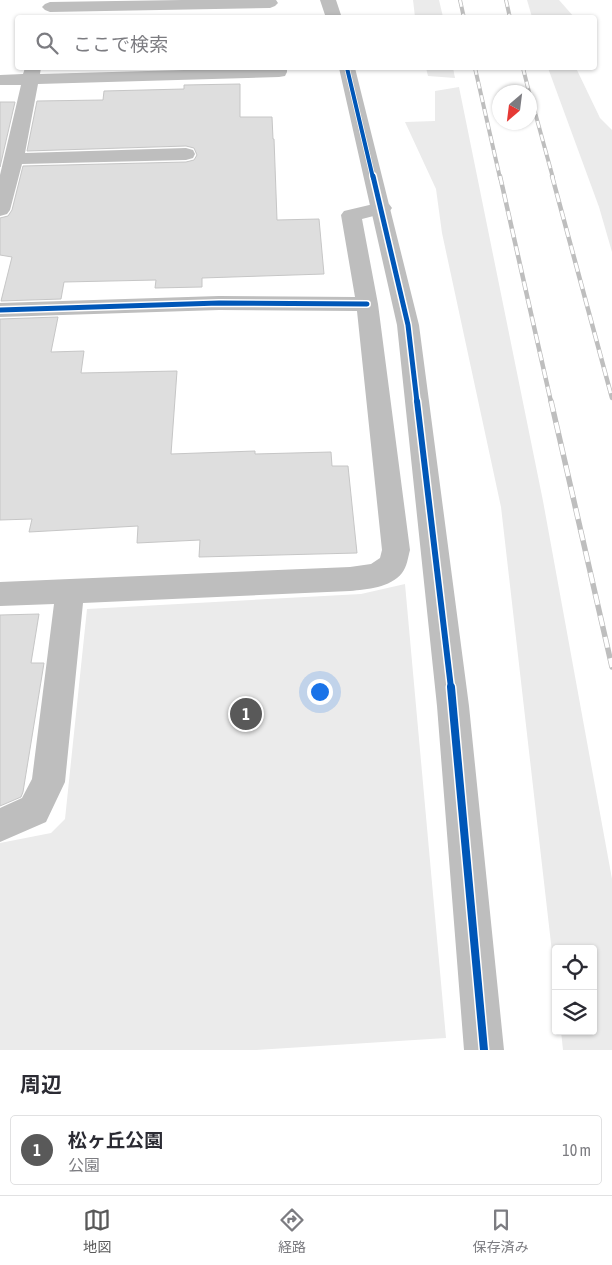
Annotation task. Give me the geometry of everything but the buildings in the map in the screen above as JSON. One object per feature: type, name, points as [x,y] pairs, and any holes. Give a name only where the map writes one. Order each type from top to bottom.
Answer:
[{"type":"street","points":[[328,0],[333,15]]},
{"type":"street","points":[[49,8],[270,7]]},
{"type":"street","points":[[0,80],[31,73],[279,72],[279,70]]},
{"type":"street","points":[[348,70],[382,208],[409,335],[453,706],[484,1050]]},
{"type":"street","points":[[0,210],[14,159],[31,73]]},
{"type":"street","points":[[14,159],[186,154]]},
{"type":"street","points":[[0,594],[350,579],[377,574],[392,565],[396,550],[367,304],[352,215],[382,208]]},
{"type":"street","points":[[0,310],[219,303],[367,304]]},
{"type":"street","points":[[0,825],[34,810],[48,782],[70,592]]},
{"type":"shaded area","points":[[413,0],[439,0],[443,15],[415,15]]},
{"type":"shaded area","points":[[527,0],[559,0],[572,15],[531,15]]},
{"type":"shaded area","points":[[426,70],[453,70],[455,78],[428,76]]},
{"type":"shaded area","points":[[549,70],[577,70],[600,118],[612,130],[612,252],[599,207]]},
{"type":"shaded area","points":[[459,87],[543,501],[612,879],[612,1050],[563,1050],[561,1035],[597,1035],[597,945],[552,945],[552,952],[501,507],[442,233],[436,189],[405,122],[435,121],[435,91]]},
{"type":"shaded area","points":[[405,584],[446,1038],[256,1050],[0,1050],[0,843],[51,833],[65,819],[87,609],[361,594]]},
{"type":"railway","points":[[460,0],[463,15]]},
{"type":"railway","points":[[506,0],[509,15]]},
{"type":"railway","points":[[475,70],[500,178]]},
{"type":"railway","points":[[524,70],[527,85]]},
{"type":"railway","points":[[537,120],[553,178]]},
{"type":"railway","points":[[500,176],[551,402]]},
{"type":"railway","points":[[552,176],[612,398]]},
{"type":"railway","points":[[551,401],[612,667]]},
{"type":"cycle path","points":[[347,70],[408,325],[453,706],[484,1050]]},
{"type":"cycle path","points":[[0,310],[219,303],[367,304]]},
{"type":"place","name":"松ヶ丘公園","points":[[246,714]]}]
